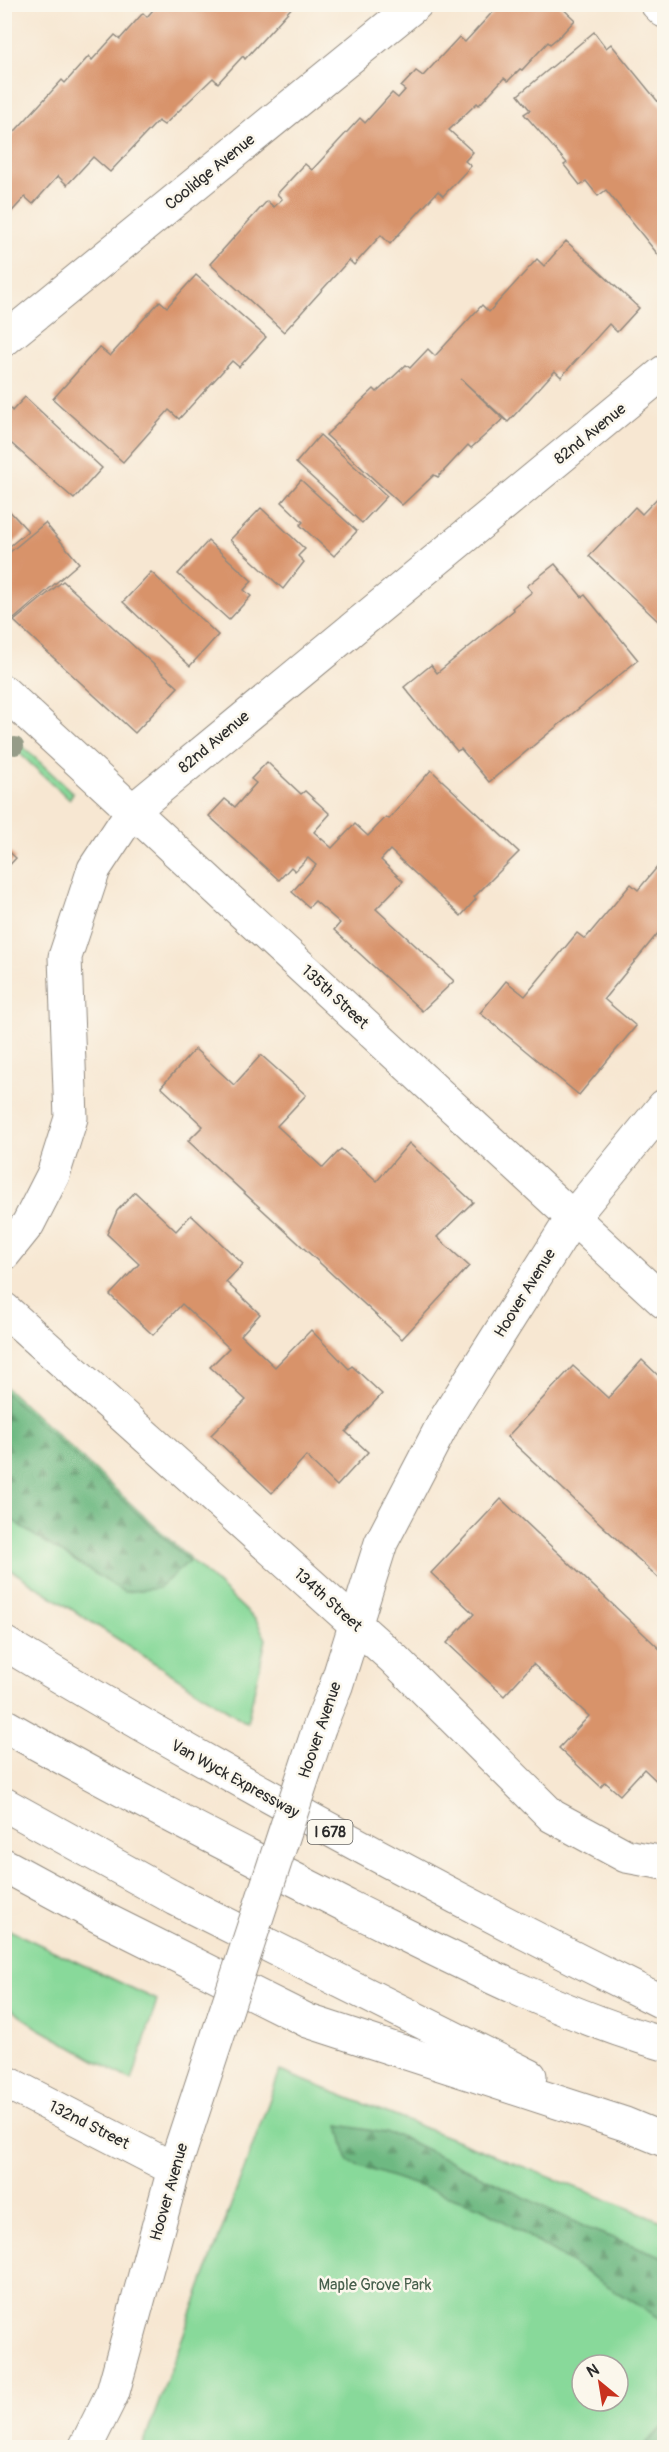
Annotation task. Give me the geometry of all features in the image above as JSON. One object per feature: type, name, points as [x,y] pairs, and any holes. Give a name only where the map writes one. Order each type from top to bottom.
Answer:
[{"type":"main road","name":"Coolidge Avenue","points":[[4,340],[416,4]]},
{"type":"main road","points":[[657,4],[664,11]]},
{"type":"main road","name":"82nd Avenue","points":[[4,1254],[28,1224],[53,1175],[71,1118],[72,1065],[65,957],[94,869],[133,810],[664,372]]},
{"type":"main road","name":"135th Street","points":[[4,692],[664,1302]]},
{"type":"main road","name":"Hoover Avenue","points":[[85,2448],[113,2392],[174,2169],[320,1728],[336,1686],[381,1543],[445,1420],[573,1218],[664,1106]]},
{"type":"main road","name":"134th Street","points":[[4,1309],[394,1659],[552,1816],[626,1856],[664,1863]]},
{"type":"main road","name":"Van Wyck Expressway","points":[[4,1643],[167,1741],[330,1832],[664,2003]]},
{"type":"main road","points":[[4,1725],[199,1832],[418,1942],[614,2029],[664,2044]]},
{"type":"main road","points":[[4,1804],[176,1899],[625,2124]]},
{"type":"main road","points":[[4,1865],[120,1928],[308,2021],[625,2124],[664,2140]]},
{"type":"main road","name":"132nd Street","points":[[4,2081],[174,2169]]},
{"type":"green space","points":[[5,730],[73,793],[69,799],[5,740]]},
{"type":"green space","points":[[4,1386],[256,1620],[266,1639],[247,1723],[5,1566]]},
{"type":"green space","points":[[5,1392],[189,1561],[159,1588],[124,1592],[24,1529],[5,1514]]},
{"type":"green space","points":[[5,1928],[157,2000],[132,2081],[38,2028],[5,2005]]},
{"type":"green space","name":"Maple Grove Park","points":[[280,2071],[664,2222],[664,2447],[142,2448]]},
{"type":"green space","points":[[339,2125],[397,2135],[587,2228],[664,2257],[664,2321],[481,2207],[348,2162]]},
{"type":"green space","points":[[664,2426],[664,2447],[641,2447]]},
{"type":"building","points":[[158,4],[295,4],[245,59],[243,56],[218,83],[213,78],[164,125],[158,121],[110,172],[93,157],[67,185],[58,176],[33,204],[25,197],[5,219],[5,142],[62,80],[65,83],[89,56],[92,60],[115,35],[120,39],[143,13],[147,17]]},
{"type":"building","points":[[511,4],[558,4],[575,20],[550,44],[548,42],[522,70],[520,69],[508,81],[504,78],[479,105],[477,103],[449,130],[473,152],[465,161],[471,166],[443,196],[438,191],[390,244],[381,235],[354,265],[349,260],[284,332],[210,264],[267,201],[274,207],[282,199],[277,194],[305,164],[312,170],[360,118],[365,123],[392,93],[398,98],[405,90],[401,87],[416,71],[423,76],[459,37],[465,42],[499,5],[508,7]]},
{"type":"building","points":[[594,32],[606,48],[611,44],[664,109],[664,262],[606,190],[598,196],[586,181],[580,185],[564,165],[567,163],[524,114],[530,110],[518,95]]},
{"type":"building","points":[[566,241],[639,308],[617,332],[609,324],[561,377],[555,371],[508,422],[461,379],[503,419],[471,448],[468,445],[438,477],[434,475],[402,505],[326,435],[374,389],[377,392],[406,365],[410,368],[428,349],[435,356],[482,305],[489,312],[537,259],[544,266]]},
{"type":"building","points":[[196,275],[266,337],[239,367],[232,361],[179,419],[169,410],[123,462],[53,399],[99,347],[110,356],[160,301],[167,307]]},
{"type":"building","points":[[25,397],[102,468],[74,499],[4,437],[4,414],[10,408],[12,411]]},
{"type":"building","points":[[320,435],[387,496],[362,523],[296,463]]},
{"type":"building","points":[[301,480],[357,531],[334,556],[300,525],[303,522],[282,502]]},
{"type":"building","points":[[664,491],[664,616],[659,622],[589,556],[635,507],[642,514]]},
{"type":"building","points":[[4,505],[28,531],[4,551]]},
{"type":"building","points":[[261,508],[305,549],[298,556],[304,562],[283,589],[230,540]]},
{"type":"building","points":[[45,523],[79,563],[14,619],[4,608],[4,557]]},
{"type":"building","points":[[208,541],[252,581],[244,590],[251,596],[229,620],[178,574]]},
{"type":"building","points":[[555,564],[582,597],[585,595],[638,660],[489,782],[461,749],[457,751],[404,687],[431,665],[437,673],[514,610],[512,608],[532,592],[527,586]]},
{"type":"building","points":[[151,572],[218,635],[190,666],[123,602]]},
{"type":"building","points":[[63,581],[178,687],[135,733],[14,621]]},
{"type":"building","points":[[267,762],[301,794],[305,791],[330,814],[314,832],[332,848],[355,824],[368,836],[386,817],[389,819],[431,770],[519,852],[474,897],[476,899],[461,916],[390,850],[381,860],[403,881],[376,909],[454,981],[422,1011],[334,930],[340,923],[315,901],[309,907],[292,892],[316,865],[308,858],[295,871],[291,867],[279,880],[209,816],[225,799],[235,807],[256,783],[251,779]]},
{"type":"building","points":[[4,847],[16,858],[4,871]]},
{"type":"building","points":[[664,859],[664,938],[658,933],[604,999],[636,1026],[579,1095],[480,1013],[506,981],[525,996],[577,933],[585,939],[631,884],[638,890]]},
{"type":"building","points":[[195,1049],[234,1085],[261,1055],[306,1095],[277,1126],[323,1168],[341,1149],[377,1181],[409,1143],[473,1202],[437,1237],[469,1266],[402,1339],[188,1141],[203,1126],[161,1087]]},
{"type":"building","points":[[135,1192],[176,1231],[191,1215],[243,1264],[226,1282],[260,1314],[241,1335],[275,1367],[311,1330],[349,1369],[352,1366],[382,1394],[346,1432],[368,1452],[337,1486],[306,1456],[272,1493],[211,1435],[246,1400],[210,1367],[229,1348],[182,1304],[153,1335],[110,1295],[139,1264],[107,1234],[117,1211]]},
{"type":"building","points":[[642,1360],[664,1381],[664,1583],[507,1437],[573,1366],[608,1398]]},
{"type":"building","points":[[501,1499],[664,1653],[664,1788],[644,1769],[620,1795],[605,1782],[601,1787],[559,1748],[589,1716],[533,1664],[504,1696],[447,1643],[474,1614],[431,1573]]}]
